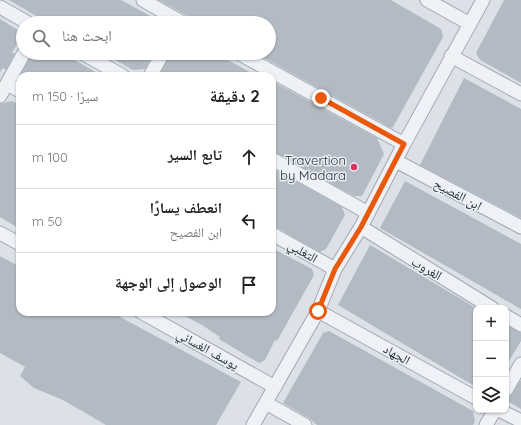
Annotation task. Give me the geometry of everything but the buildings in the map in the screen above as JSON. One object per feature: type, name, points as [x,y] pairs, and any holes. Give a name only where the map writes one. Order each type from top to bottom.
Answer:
[{"type":"street","points":[[143,0],[171,16]]},
{"type":"street","points":[[427,0],[470,24]]},
{"type":"street","points":[[254,425],[318,311],[335,269],[361,227],[451,56],[483,0]]},
{"type":"street","points":[[0,7],[16,16]]},
{"type":"street","points":[[451,56],[521,94]]},
{"type":"street","points":[[0,96],[20,60]]},
{"type":"street","points":[[94,60],[116,72]]},
{"type":"street","points":[[152,72],[159,60]]},
{"type":"street","points":[[251,60],[273,72]]},
{"type":"street","points":[[276,74],[404,144]]},
{"type":"street","points":[[7,84],[16,89]]},
{"type":"street","points":[[276,161],[368,213]]},
{"type":"street","name":"ابن الفصيح","points":[[396,161],[521,227]]},
{"type":"street","name":"الغروب","points":[[361,227],[487,305]]},
{"type":"street","points":[[0,233],[16,242]]},
{"type":"street","name":"التغلبي","points":[[276,236],[335,269]]},
{"type":"street","name":"الجهاد","points":[[318,311],[473,396]]},
{"type":"street","name":"يوسف الغساني","points":[[148,316],[276,387]]},
{"type":"street","points":[[509,318],[521,326]]},
{"type":"street","points":[[509,385],[521,364]]},
{"type":"street","points":[[266,403],[305,425]]},
{"type":"street","points":[[486,425],[493,413]]},
{"type":"street","points":[[504,413],[521,421]]},
{"type":"place","name":"Travertion by Madara","points":[[354,167]]},
{"type":"route","points":[[318,311],[335,269],[361,227],[404,144],[321,98]]}]
